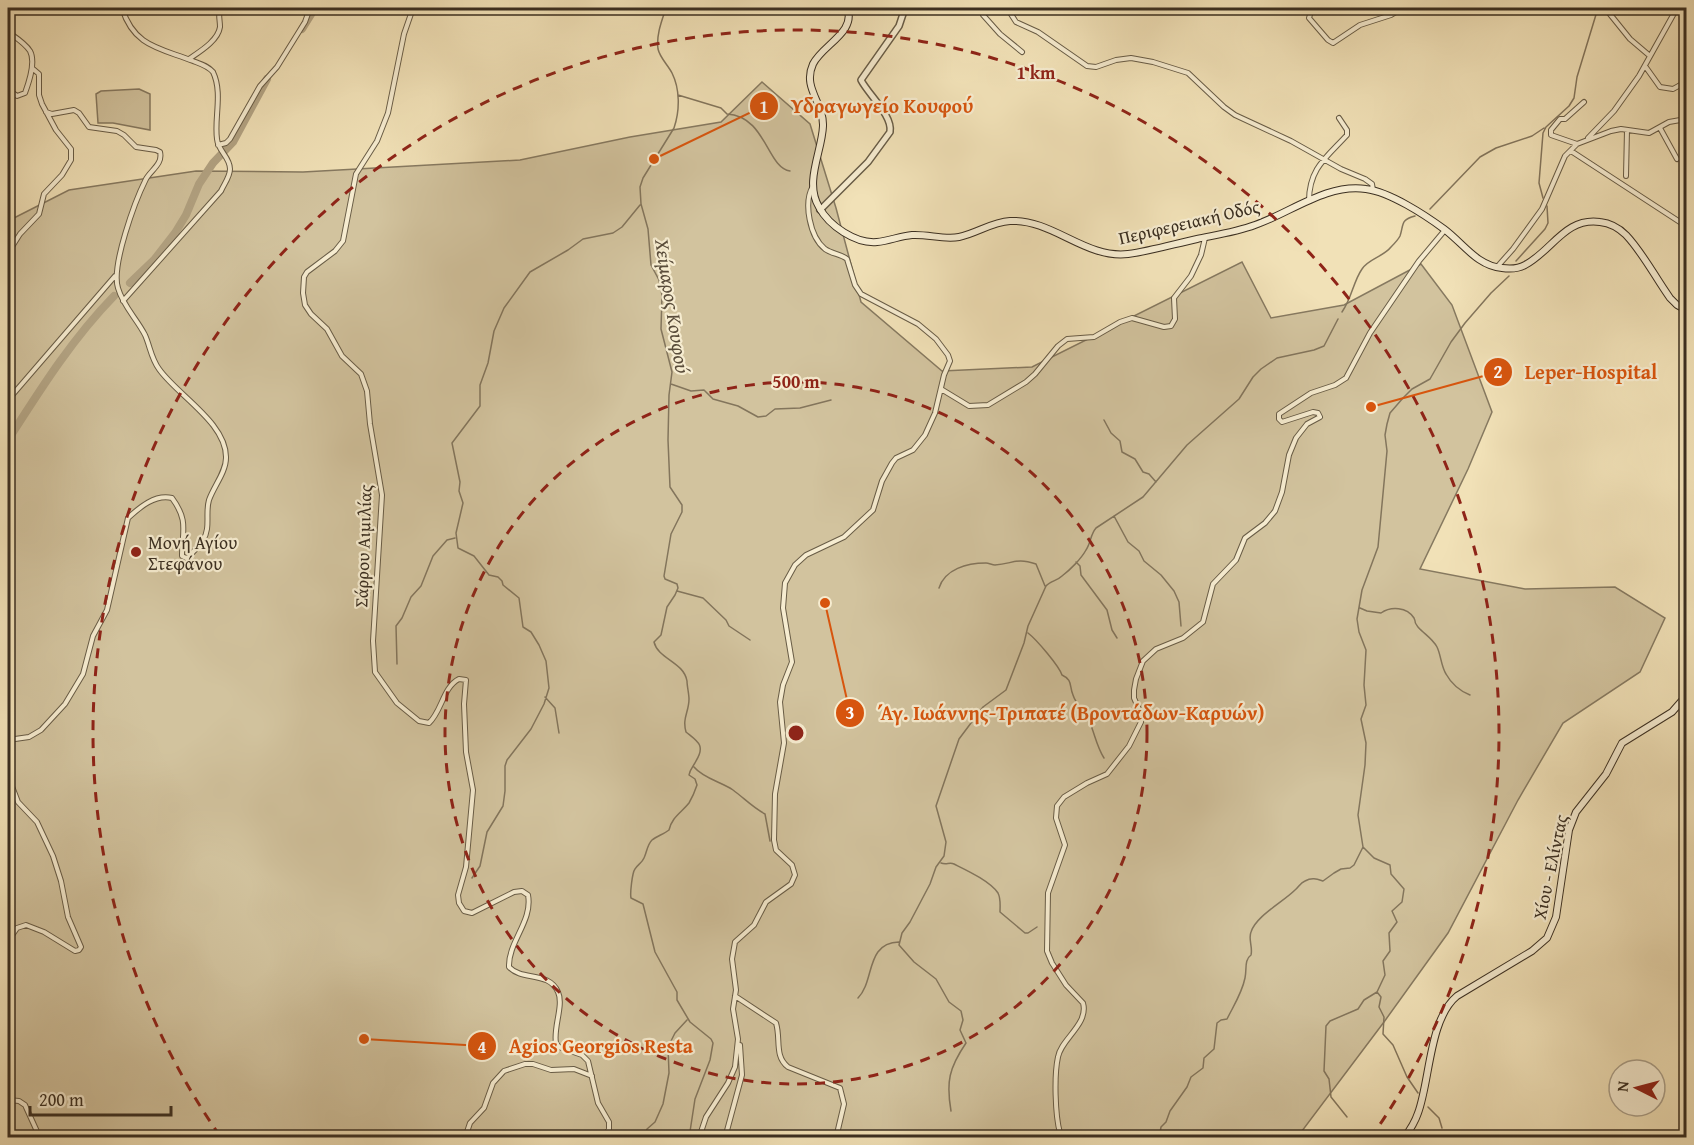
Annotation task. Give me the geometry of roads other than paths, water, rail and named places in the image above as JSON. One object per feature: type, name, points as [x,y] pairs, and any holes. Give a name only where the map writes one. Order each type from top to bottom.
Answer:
[{"type":"main road","points":[[820,210],[815,200],[814,184],[823,126],[821,112],[810,88],[810,72],[817,57],[846,27],[850,15],[847,8]]},
{"type":"main road","name":"Περιφερειακή Οδός","points":[[820,210],[841,230],[859,240],[869,242],[884,242],[914,235],[954,238],[999,223],[1013,221],[1034,224],[1094,251],[1112,254],[1133,253],[1254,226],[1309,201],[1344,189],[1373,190],[1395,200],[1445,230],[1481,261],[1497,267]]},
{"type":"main road","points":[[1497,267],[1514,268],[1525,265],[1572,227],[1587,222],[1601,222],[1626,235],[1670,298],[1686,310]]},
{"type":"main road","name":"Χίου - Ελίντας","points":[[1404,1137],[1418,1113],[1435,1041],[1448,1006],[1455,998],[1532,951],[1547,938],[1556,917],[1569,830],[1577,809],[1606,774],[1622,743],[1672,712],[1686,696]]},
{"type":"street","points":[[122,8],[134,32],[148,45],[209,68],[215,77],[218,97],[219,148],[228,162],[229,174],[220,191],[122,298]]},
{"type":"street","points":[[189,59],[216,35],[219,29],[220,8]]},
{"type":"street","points":[[219,148],[230,139],[260,86],[276,68],[305,22],[310,8]]},
{"type":"street","name":"Σάρρου Αιμιλίας","points":[[413,8],[403,42],[393,97],[377,141],[357,171],[343,241],[335,251],[307,272],[304,277],[303,299],[307,308],[327,329],[342,356],[361,374],[367,390],[370,424],[382,495],[373,642],[375,672],[397,703],[424,724],[433,720],[453,683],[459,679],[466,680],[464,704],[466,752],[473,790],[467,859],[458,896],[459,903],[464,910],[472,913],[514,891],[522,891],[528,895],[526,916],[509,967],[514,971],[545,979],[555,987],[559,996],[556,1043],[559,1047],[585,1057],[591,1068],[592,1077]]},
{"type":"street","points":[[820,210],[868,162],[890,132],[891,126],[888,119],[861,80],[899,26],[905,8]]},
{"type":"street","points":[[986,8],[982,12],[983,15],[1000,34],[1022,52]]},
{"type":"street","points":[[1007,8],[1014,21],[1051,40],[1070,56],[1087,66],[1096,67],[1131,58],[1188,73],[1235,115],[1365,179],[1372,184],[1373,190]]},
{"type":"street","points":[[1312,8],[1309,18],[1328,40],[1337,42],[1354,28],[1391,15],[1403,8]]},
{"type":"street","points":[[1605,8],[1630,39],[1650,56]]},
{"type":"street","points":[[1585,141],[1614,111],[1645,66],[1677,8]]},
{"type":"street","points":[[8,32],[28,49],[32,56],[32,68],[25,93],[17,96],[8,89]]},
{"type":"street","points":[[1645,66],[1660,87],[1673,89],[1682,84]]},
{"type":"street","points":[[8,253],[20,234],[39,214],[46,190],[62,175],[70,163],[71,149],[46,112],[39,95],[38,72],[32,68]]},
{"type":"street","points":[[1577,144],[1551,135],[1551,130],[1560,119],[1565,119],[1584,102]]},
{"type":"street","points":[[8,400],[116,278],[127,230],[146,180],[160,160],[160,153],[156,150],[136,147],[117,131],[89,127],[74,110],[52,114],[46,112]]},
{"type":"street","points":[[1309,201],[1313,175],[1347,135],[1347,130],[1339,118]]},
{"type":"street","points":[[1497,267],[1542,209],[1561,164],[1577,144],[1611,131],[1627,130],[1644,133],[1660,128],[1669,122],[1686,119]]},
{"type":"street","points":[[1660,128],[1677,159]]},
{"type":"street","points":[[1626,176],[1627,130]]},
{"type":"street","points":[[1571,151],[1686,226]]},
{"type":"street","points":[[725,1137],[742,1074],[742,1054],[733,1009],[735,996],[732,959],[735,942],[754,925],[766,902],[791,884],[795,875],[792,865],[776,850],[774,840],[775,794],[784,743],[780,702],[792,662],[783,608],[785,583],[795,565],[806,555],[844,537],[873,510],[891,463],[913,450],[925,435],[935,413],[950,359],[936,339],[913,320],[861,294],[855,285],[847,259],[827,251],[817,240],[812,226],[808,197],[814,184]]},
{"type":"street","points":[[1050,1137],[1060,1135],[1057,1118],[1058,1056],[1082,1017],[1084,1009],[1083,1003],[1059,975],[1047,951],[1048,892],[1065,845],[1056,818],[1057,806],[1064,797],[1086,783],[1107,774],[1117,763],[1141,722],[1134,690],[1143,661],[1156,649],[1181,640],[1201,624],[1213,584],[1236,560],[1245,538],[1265,523],[1275,511],[1282,492],[1292,445],[1306,424],[1320,417],[1318,413],[1313,412],[1282,422],[1279,414],[1311,393],[1335,385],[1346,378],[1370,333],[1419,261],[1445,230]]},
{"type":"street","points":[[941,389],[969,406],[988,405],[1026,382],[1067,339],[1099,336],[1120,322],[1132,318],[1164,327],[1171,326],[1175,319],[1174,298],[1191,276],[1201,255],[1205,237]]},
{"type":"street","points":[[8,740],[37,734],[65,704],[83,674],[93,636],[107,610],[125,523],[128,518],[155,499],[164,496],[172,498],[184,524],[182,556],[189,557],[205,537],[209,502],[226,462],[223,442],[216,430],[159,369],[146,337],[122,298],[116,278]]},
{"type":"street","points":[[8,776],[18,802],[37,822],[50,848],[61,881],[68,917],[81,947],[75,951],[28,925],[17,928],[8,941]]},
{"type":"street","points":[[735,996],[776,1023],[779,1055],[783,1063],[840,1088],[844,1104],[836,1137]]},
{"type":"street","points":[[699,1137],[706,1117],[732,1077],[738,1039]]},
{"type":"street","points":[[465,1137],[470,1123],[484,1108],[493,1083],[504,1071],[525,1064],[551,1070],[574,1070],[592,1077],[598,1106],[609,1122],[608,1131],[604,1137]]},
{"type":"street","points":[[8,1100],[19,1101],[25,1105],[40,1137]]},
{"type":"waterway","points":[[302,29],[315,8]]},
{"type":"waterway","name":"Χείμαρος Κουφού","points":[[666,8],[659,33],[658,49],[675,79],[678,93],[677,114],[674,128],[643,178],[640,187],[641,204],[648,229],[651,265],[659,280],[662,295],[661,329],[672,372],[668,440],[670,487],[682,505],[682,512],[671,534],[664,576],[665,579],[677,584],[678,588],[667,607],[661,635],[654,642],[660,653],[681,669],[685,675],[689,699],[685,727],[686,732],[699,744],[700,751],[689,775],[695,779],[697,785],[692,797],[675,818],[669,830],[650,842],[643,860],[634,871],[631,898],[643,904],[655,952],[677,992],[677,1000],[690,1022],[713,1043],[710,1060],[695,1099],[689,1138]]},
{"type":"waterway","points":[[1543,198],[1539,183],[1543,133],[1574,98],[1577,77],[1598,8]]},
{"type":"waterway","points":[[130,283],[154,260],[175,233],[186,215],[199,184],[213,163],[233,142],[267,79]]},
{"type":"waterway","points":[[678,95],[721,108],[727,114],[740,117],[750,123],[776,161],[782,168],[790,171]]},
{"type":"waterway","points":[[1430,209],[1480,157],[1496,148],[1532,136],[1544,128]]},
{"type":"waterway","points":[[472,878],[480,866],[487,832],[503,806],[507,760],[531,729],[544,704],[549,688],[546,661],[531,632],[523,627],[519,598],[503,585],[498,577],[489,575],[474,556],[458,548],[456,533],[463,503],[452,443],[480,406],[480,385],[488,363],[494,331],[504,308],[530,272],[583,239],[613,233],[622,227],[640,205]]},
{"type":"waterway","points":[[1516,261],[1545,229],[1548,223],[1547,206]]},
{"type":"waterway","points":[[1342,312],[1362,269],[1388,250],[1399,237],[1405,221],[1415,216]]},
{"type":"waterway","points":[[1418,1093],[1407,1077],[1393,1045],[1383,1034],[1384,1017],[1379,1007],[1381,997],[1377,992],[1385,975],[1383,961],[1390,951],[1389,933],[1397,922],[1392,911],[1402,902],[1404,889],[1391,874],[1390,865],[1374,858],[1363,847],[1358,815],[1365,765],[1366,743],[1361,719],[1366,705],[1364,685],[1366,650],[1357,619],[1362,590],[1378,547],[1387,451],[1385,435],[1390,413],[1412,389],[1430,379],[1451,342],[1465,323],[1509,276]]},
{"type":"waterway","points":[[8,440],[70,347],[114,296]]},
{"type":"waterway","points":[[951,1111],[950,1075],[966,1043],[960,1030],[963,1020],[961,1011],[949,1002],[936,979],[914,962],[899,945],[902,933],[944,856],[946,842],[936,806],[959,739],[983,707],[1006,690],[1028,626],[1046,586],[1060,578],[1078,561],[1088,547],[1096,528],[1143,497],[1187,445],[1239,399],[1261,369],[1277,358],[1324,346],[1338,319]]},
{"type":"waterway","points":[[671,384],[691,391],[704,390],[713,399],[738,406],[758,417],[766,416],[775,409],[800,408],[831,400]]},
{"type":"waterway","points":[[1104,420],[1111,433],[1120,441],[1122,452],[1135,459],[1143,472],[1149,474],[1156,482]]},
{"type":"waterway","points":[[1114,516],[1128,542],[1139,551],[1144,561],[1161,575],[1174,591],[1179,602],[1181,626]]},
{"type":"waterway","points":[[397,664],[396,626],[411,597],[421,586],[433,556],[447,540],[455,538]]},
{"type":"waterway","points":[[939,588],[946,576],[958,568],[971,564],[995,565],[1019,561],[1036,564],[1045,586]]},
{"type":"waterway","points":[[1076,562],[1080,566],[1081,575],[1107,610],[1112,630],[1117,638]]},
{"type":"waterway","points":[[677,591],[703,598],[726,620],[729,626],[750,640]]},
{"type":"waterway","points":[[1360,608],[1381,613],[1389,609],[1399,609],[1411,614],[1418,627],[1437,647],[1443,668],[1453,684],[1470,695]]},
{"type":"waterway","points":[[1028,633],[1069,681],[1074,699],[1088,719],[1104,758]]},
{"type":"waterway","points":[[545,697],[555,708],[559,733]]},
{"type":"waterway","points":[[694,767],[702,774],[733,790],[765,814],[770,841]]},
{"type":"waterway","points":[[1159,1138],[1161,1127],[1191,1077],[1203,1068],[1204,1058],[1214,1049],[1217,1023],[1227,1019],[1240,994],[1247,962],[1251,955],[1250,935],[1258,920],[1303,882],[1312,879],[1323,881],[1341,869],[1350,868],[1354,865],[1363,847]]},
{"type":"waterway","points":[[941,863],[954,864],[989,884],[999,895],[1000,912],[1025,933],[1037,927]]},
{"type":"waterway","points":[[858,998],[881,949],[888,944],[899,942]]},
{"type":"waterway","points":[[1347,1117],[1331,1097],[1329,1079],[1324,1071],[1326,1026],[1330,1021],[1358,1009],[1364,1000],[1377,992]]},
{"type":"waterway","points":[[643,1138],[647,1129],[655,1122],[663,1104],[669,1073],[668,1047],[675,1033],[687,1020]]},
{"type":"waterway","points":[[1428,1107],[1439,1118],[1442,1128]]},
{"type":"place","name":"Υδραγωγείο Κουφού","points":[[654,159]]},
{"type":"place","name":"Leper-Hospital","points":[[1371,407]]},
{"type":"place","name":"Μονή Αγίου Στεφάνου","points":[[136,552]]},
{"type":"place","name":"Άγ. Ιωάννης-Τριπατέ (Βροντάδων-Καρυών)","points":[[825,603]]},
{"type":"place","name":"Agios Georgios Resta","points":[[364,1039]]}]
